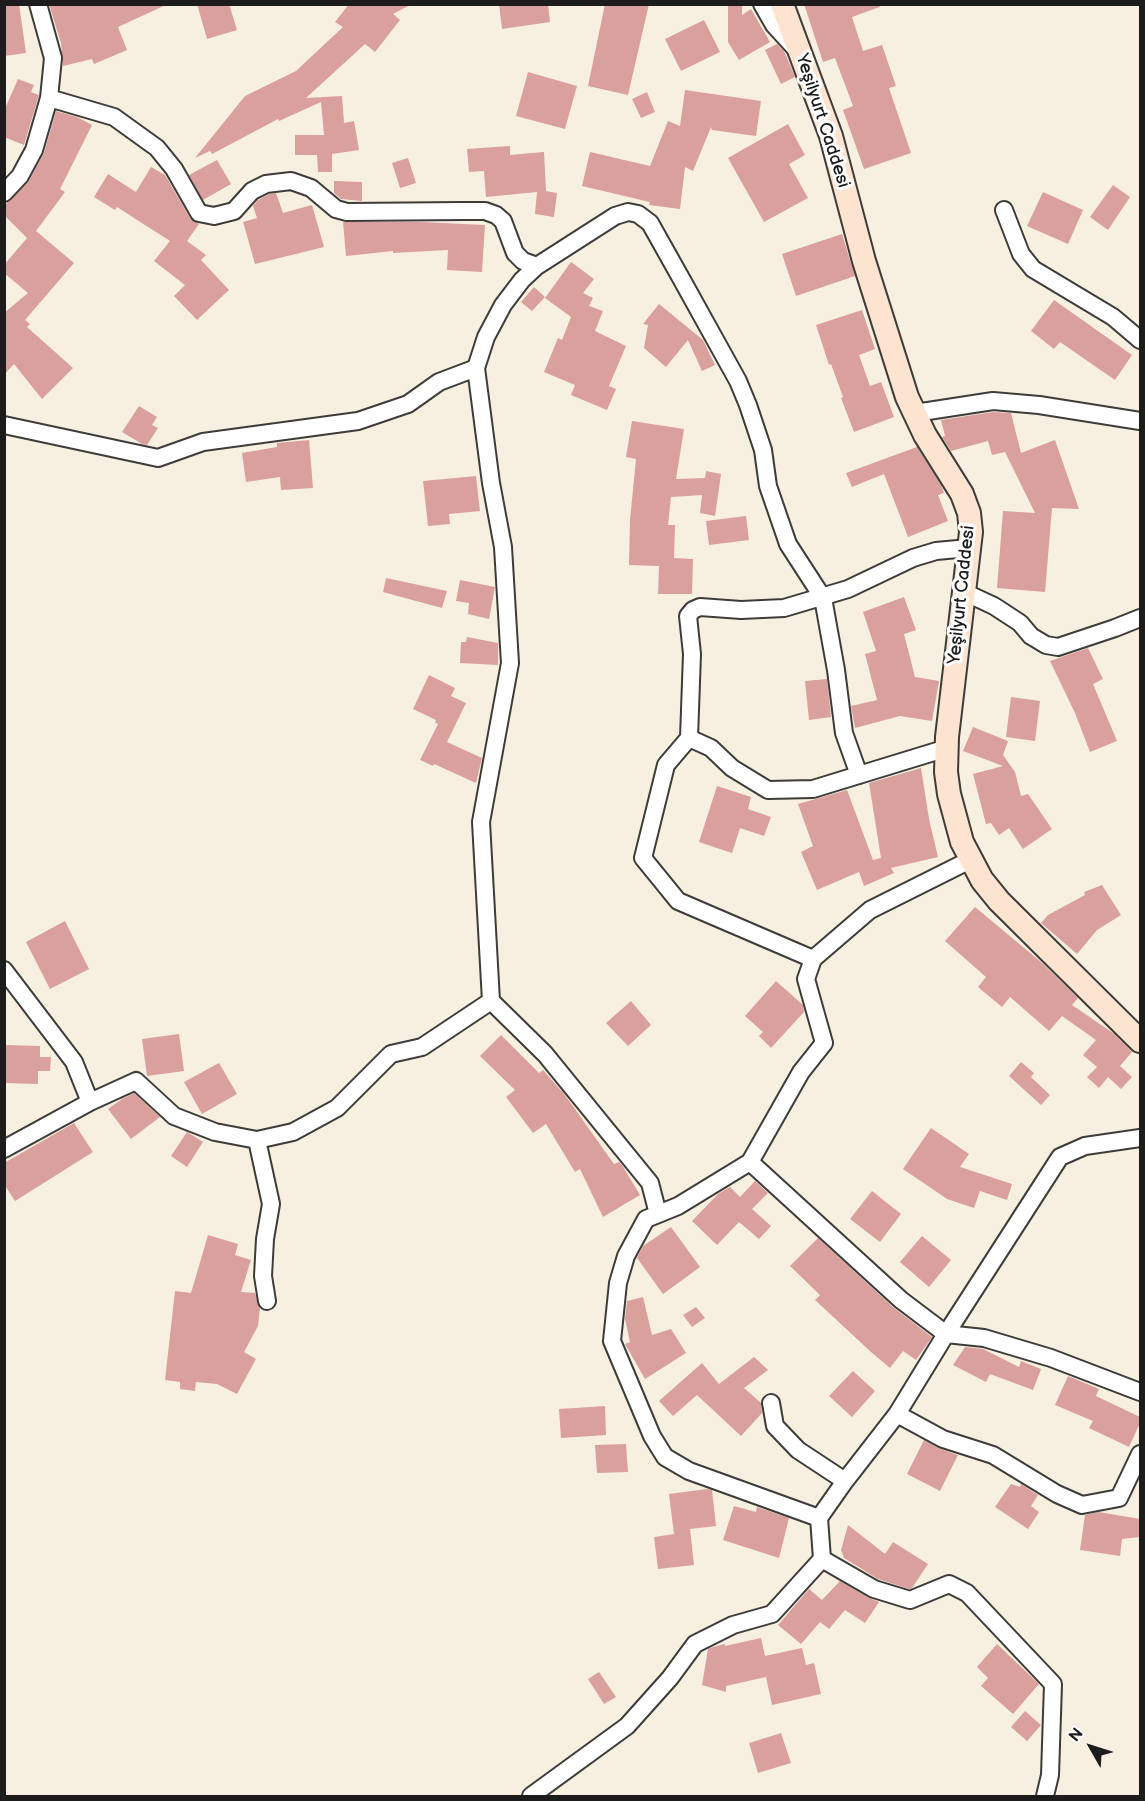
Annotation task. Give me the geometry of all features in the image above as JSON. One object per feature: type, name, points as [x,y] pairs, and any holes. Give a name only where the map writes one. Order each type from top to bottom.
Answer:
[{"type":"main road","name":"Yeşilyurt Caddesi","points":[[782,4],[831,136],[864,261],[907,397],[926,435],[962,494],[969,513],[971,532],[946,772],[950,802],[962,842],[982,880],[999,901],[1140,1041]]},
{"type":"street","points":[[4,193],[20,176],[34,150],[49,98],[53,58],[38,4]]},
{"type":"street","points":[[762,4],[774,25],[801,56]]},
{"type":"street","points":[[49,98],[114,117],[157,148],[174,169],[199,213],[214,216],[234,211],[252,190],[266,184],[291,181],[311,188],[336,209],[347,212],[485,211],[496,215],[503,221],[515,253],[523,261],[537,266]]},
{"type":"street","points":[[1004,210],[1021,254],[1033,269],[1113,317],[1140,340]]},
{"type":"street","points":[[658,1214],[650,1182],[545,1054],[491,1001],[481,822],[510,663],[502,547],[476,368],[486,337],[503,305],[537,266],[615,216],[628,212],[638,214],[650,223],[738,381],[756,427],[763,450],[768,486],[788,544],[824,598],[844,734],[859,775]]},
{"type":"street","points":[[4,425],[158,458],[203,442],[358,421],[408,404],[439,382],[476,368]]},
{"type":"street","points":[[915,413],[993,401],[1039,405],[1140,421]]},
{"type":"street","points":[[813,958],[678,901],[643,858],[666,765],[689,738],[692,654],[688,616],[700,606],[741,610],[784,608],[848,590],[913,558],[936,551],[969,548]]},
{"type":"street","points":[[964,592],[994,606],[1020,623],[1031,636],[1046,645],[1058,647],[1140,618]]},
{"type":"street","points":[[689,738],[711,748],[732,768],[768,790],[813,789],[947,748]]},
{"type":"street","points":[[819,1518],[689,1471],[665,1457],[652,1436],[612,1341],[618,1283],[626,1256],[646,1220],[678,1206],[750,1162],[801,1072],[824,1043],[806,979],[813,958],[870,910],[970,860]]},
{"type":"street","points":[[4,970],[74,1062],[90,1102]]},
{"type":"street","points":[[4,1149],[90,1102],[136,1081],[174,1116],[215,1132],[257,1140],[293,1132],[336,1108],[392,1054],[422,1047],[491,1001]]},
{"type":"street","points":[[531,1797],[627,1726],[670,1678],[695,1644],[733,1625],[772,1614],[822,1559],[819,1518],[844,1481],[897,1414],[1060,1157],[1085,1146],[1140,1138]]},
{"type":"street","points":[[257,1140],[271,1204],[265,1239],[263,1276],[267,1301]]},
{"type":"street","points":[[750,1162],[901,1300],[946,1334],[984,1338],[1051,1358],[1140,1392]]},
{"type":"street","points":[[771,1403],[775,1426],[798,1450],[844,1481]]},
{"type":"street","points":[[897,1414],[943,1439],[993,1455],[1057,1494],[1082,1505],[1119,1498],[1140,1454]]},
{"type":"street","points":[[822,1559],[874,1589],[910,1600],[950,1584],[967,1593],[1053,1684],[1050,1775],[1046,1797]]},
{"type":"building","points":[[4,4],[19,4],[26,53],[4,56]]},
{"type":"building","points":[[49,4],[168,4],[118,27],[127,50],[94,64],[92,59],[63,66],[61,43]]},
{"type":"building","points":[[197,4],[229,4],[237,30],[207,39]]},
{"type":"building","points":[[349,4],[412,4],[393,14],[400,20],[375,52],[365,44],[306,98],[342,96],[344,123],[354,121],[359,150],[332,154],[332,172],[318,172],[317,155],[295,155],[295,135],[324,135],[321,102],[279,121],[278,119],[212,154],[210,151],[195,158],[245,96],[296,71],[343,27],[335,22]]},
{"type":"building","points":[[499,4],[548,4],[550,22],[502,29]]},
{"type":"building","points":[[605,4],[649,4],[628,95],[588,86]]},
{"type":"building","points":[[728,4],[742,4],[742,15],[751,9],[770,42],[739,60],[728,42]]},
{"type":"building","points":[[804,4],[880,4],[880,7],[852,17],[863,51],[882,45],[896,86],[889,88],[911,153],[864,169],[843,110],[853,106],[835,58],[823,62]]},
{"type":"building","points":[[704,20],[720,52],[681,71],[665,39]]},
{"type":"building","points":[[777,44],[784,51],[795,77],[781,84],[765,50]]},
{"type":"building","points":[[528,72],[577,86],[565,129],[516,116]]},
{"type":"building","points":[[18,79],[34,85],[31,92],[39,95],[24,145],[4,137],[4,111]]},
{"type":"building","points":[[685,90],[761,101],[756,136],[712,130],[711,127],[693,171],[685,167],[680,209],[649,205],[650,202],[582,186],[590,152],[650,166],[668,121],[680,126]]},
{"type":"building","points":[[647,92],[655,112],[641,118],[632,99]]},
{"type":"building","points":[[56,111],[77,117],[92,125],[60,189],[65,192],[36,231],[74,263],[25,320],[30,324],[27,327],[73,368],[42,399],[14,364],[4,375],[4,313],[28,293],[4,273],[4,265],[27,238],[4,215],[4,206],[29,181],[44,153]]},
{"type":"building","points":[[788,124],[805,155],[789,164],[808,198],[764,222],[728,158]]},
{"type":"building","points":[[510,146],[510,155],[544,152],[546,191],[557,193],[554,217],[535,214],[537,192],[486,197],[484,171],[469,172],[467,149]]},
{"type":"building","points":[[408,158],[416,183],[400,188],[392,163]]},
{"type":"building","points":[[217,160],[231,184],[203,200],[189,175]]},
{"type":"building","points":[[151,167],[165,175],[190,218],[199,224],[187,241],[206,255],[201,260],[229,290],[197,320],[174,296],[185,285],[154,261],[170,241],[117,207],[115,210],[94,197],[108,174],[136,192]]},
{"type":"building","points":[[334,181],[362,182],[362,201],[341,199],[334,193]]},
{"type":"building","points":[[1113,185],[1130,197],[1108,230],[1090,217]]},
{"type":"building","points":[[1043,192],[1083,210],[1068,244],[1027,226]]},
{"type":"building","points":[[276,193],[283,213],[312,205],[324,247],[255,264],[243,222],[257,218],[253,206],[258,200]]},
{"type":"building","points":[[343,222],[485,225],[482,272],[447,270],[448,250],[393,253],[393,251],[346,256]]},
{"type":"building","points":[[842,234],[855,276],[796,296],[782,254]]},
{"type":"building","points":[[571,262],[594,279],[583,293],[593,298],[589,306],[603,311],[595,331],[626,346],[609,386],[616,389],[607,410],[571,395],[575,385],[544,372],[558,338],[562,340],[571,317],[545,298]]},
{"type":"building","points":[[534,287],[545,297],[532,311],[521,302]]},
{"type":"building","points":[[1054,300],[1132,355],[1115,380],[1060,342],[1054,349],[1031,331]]},
{"type":"building","points":[[659,304],[703,340],[715,365],[702,371],[688,340],[666,367],[644,348],[648,325],[643,324]]},
{"type":"building","points":[[862,310],[875,349],[859,355],[870,386],[881,382],[894,417],[854,432],[816,325]]},
{"type":"building","points":[[139,406],[157,417],[152,425],[158,428],[147,445],[122,432]]},
{"type":"building","points":[[993,412],[1011,413],[1021,453],[1055,440],[1079,509],[1052,508],[1045,592],[997,588],[1003,511],[1035,513],[1005,452],[992,455],[988,441],[951,451],[942,437],[945,436],[941,420]]},
{"type":"building","points":[[632,421],[684,429],[676,479],[705,478],[706,471],[721,474],[715,516],[700,513],[702,495],[671,497],[668,525],[675,525],[674,558],[693,559],[692,594],[658,594],[659,566],[629,565],[630,520],[636,459],[626,457]]},
{"type":"building","points":[[309,440],[313,488],[281,490],[280,477],[246,482],[242,453],[277,447],[277,443]]},
{"type":"building","points":[[917,447],[941,485],[944,493],[938,495],[948,521],[908,537],[884,474],[852,487],[846,473]]},
{"type":"building","points":[[476,476],[480,511],[449,514],[450,524],[428,526],[423,481]]},
{"type":"building","points":[[746,516],[749,540],[709,545],[706,521]]},
{"type":"building","points":[[386,578],[447,591],[442,608],[383,592]]},
{"type":"building","points":[[460,580],[495,587],[489,619],[468,614],[469,603],[456,601]]},
{"type":"building","points":[[904,597],[916,630],[904,634],[915,677],[939,681],[932,721],[900,716],[855,728],[851,706],[877,700],[865,654],[876,651],[863,612]]},
{"type":"building","points":[[467,637],[498,643],[498,665],[460,663],[461,642],[466,642]]},
{"type":"building","points":[[1088,648],[1103,679],[1093,684],[1117,741],[1090,752],[1075,713],[1050,661]]},
{"type":"building","points":[[429,675],[455,688],[451,696],[466,703],[447,742],[482,758],[476,783],[420,760],[438,724],[436,720],[413,709]]},
{"type":"building","points":[[827,679],[831,717],[809,720],[805,681]]},
{"type":"building","points":[[1011,697],[1040,701],[1035,741],[1006,737]]},
{"type":"building","points":[[973,727],[1008,741],[1003,755],[1015,772],[1021,796],[1028,794],[1052,829],[1023,849],[1009,828],[999,835],[991,823],[986,824],[973,774],[1003,766],[963,751]]},
{"type":"building","points":[[921,768],[938,857],[891,868],[894,873],[864,886],[859,872],[817,890],[801,852],[813,846],[798,804],[847,790],[873,860],[881,858],[869,783]]},
{"type":"building","points":[[717,786],[751,797],[748,809],[771,817],[764,836],[740,828],[732,853],[699,842]]},
{"type":"building","points":[[1102,885],[1121,915],[1097,930],[1077,954],[1041,923],[1048,915],[1085,895],[1084,892]]},
{"type":"building","points":[[975,907],[1041,962],[1078,998],[1072,1005],[1113,1033],[1132,1052],[1120,1066],[1132,1077],[1121,1089],[1108,1077],[1099,1088],[1087,1077],[1097,1067],[1083,1055],[1096,1040],[1062,1016],[1049,1031],[1010,997],[1002,1007],[978,987],[986,977],[945,941]]},
{"type":"building","points":[[65,921],[89,969],[50,989],[26,942]]},
{"type":"building","points":[[776,981],[803,1005],[804,1012],[771,1048],[759,1036],[763,1032],[745,1016]]},
{"type":"building","points":[[631,1001],[651,1025],[628,1046],[606,1023]]},
{"type":"building","points":[[179,1034],[184,1071],[147,1076],[142,1039]]},
{"type":"building","points":[[501,1035],[539,1073],[543,1070],[565,1095],[614,1164],[619,1162],[622,1165],[640,1195],[603,1217],[580,1169],[575,1172],[546,1124],[533,1133],[506,1097],[515,1090],[480,1056]]},
{"type":"building","points":[[4,1045],[40,1046],[40,1057],[51,1057],[50,1071],[38,1071],[38,1084],[4,1083]]},
{"type":"building","points":[[1021,1062],[1034,1073],[1031,1077],[1050,1095],[1041,1105],[1009,1076]]},
{"type":"building","points":[[219,1063],[237,1094],[202,1114],[184,1082]]},
{"type":"building","points":[[134,1093],[160,1117],[131,1139],[108,1109]]},
{"type":"building","points":[[74,1123],[93,1152],[15,1201],[4,1184],[4,1163]]},
{"type":"building","points":[[931,1128],[969,1154],[960,1167],[1012,1184],[1007,1200],[980,1191],[974,1208],[947,1199],[903,1169]]},
{"type":"building","points":[[187,1132],[203,1142],[187,1167],[171,1156]]},
{"type":"building","points":[[755,1181],[768,1193],[752,1209],[771,1226],[759,1239],[739,1222],[717,1245],[692,1221],[718,1194],[730,1187],[740,1197]]},
{"type":"building","points":[[872,1191],[901,1214],[880,1242],[850,1219]]},
{"type":"building","points":[[671,1227],[700,1267],[663,1294],[637,1258],[643,1246]]},
{"type":"building","points":[[208,1235],[238,1244],[235,1255],[251,1260],[241,1292],[255,1293],[260,1308],[258,1326],[244,1352],[256,1359],[237,1394],[217,1384],[196,1382],[195,1391],[180,1389],[180,1382],[165,1380],[175,1291],[191,1293]]},
{"type":"building","points":[[922,1236],[951,1260],[929,1287],[900,1262]]},
{"type":"building","points":[[818,1238],[894,1308],[932,1337],[916,1360],[903,1351],[890,1368],[815,1300],[820,1295],[790,1266]]},
{"type":"building","points":[[643,1297],[652,1335],[671,1329],[686,1353],[645,1379],[625,1344],[630,1342],[625,1319],[627,1301]]},
{"type":"building","points":[[696,1307],[705,1318],[692,1327],[683,1315]]},
{"type":"building","points":[[965,1347],[983,1349],[1019,1367],[1021,1361],[1041,1369],[1033,1390],[990,1374],[986,1382],[953,1365]]},
{"type":"building","points":[[754,1357],[768,1370],[744,1388],[761,1403],[762,1413],[741,1436],[697,1395],[673,1416],[659,1401],[702,1363],[719,1384]]},
{"type":"building","points":[[853,1371],[875,1391],[852,1417],[829,1396]]},
{"type":"building","points":[[1068,1376],[1099,1389],[1096,1396],[1140,1417],[1140,1423],[1129,1447],[1089,1428],[1093,1421],[1055,1405]]},
{"type":"building","points":[[605,1406],[606,1435],[561,1438],[559,1409]]},
{"type":"building","points":[[924,1440],[958,1455],[940,1491],[907,1474]]},
{"type":"building","points":[[626,1444],[628,1472],[597,1473],[595,1445]]},
{"type":"building","points":[[1011,1484],[1020,1487],[1021,1484],[1038,1495],[1031,1506],[1039,1512],[1028,1529],[995,1507]]},
{"type":"building","points":[[712,1490],[716,1526],[690,1529],[694,1565],[658,1569],[654,1537],[674,1534],[669,1494]]},
{"type":"building","points":[[734,1506],[756,1512],[757,1507],[789,1518],[779,1558],[723,1540]]},
{"type":"building","points":[[1099,1512],[1140,1519],[1140,1537],[1122,1539],[1120,1556],[1080,1550],[1085,1515]]},
{"type":"building","points":[[848,1525],[885,1554],[893,1542],[928,1564],[912,1588],[878,1579],[844,1558],[841,1550]]},
{"type":"building","points":[[840,1581],[879,1602],[865,1623],[845,1610],[829,1629],[820,1622],[801,1644],[778,1625],[809,1589],[822,1600]]},
{"type":"building","points":[[761,1638],[765,1656],[802,1648],[806,1665],[814,1663],[821,1694],[772,1705],[766,1677],[726,1686],[726,1692],[702,1685],[708,1649]]},
{"type":"building","points":[[997,1644],[1039,1684],[1013,1714],[981,1686],[988,1678],[977,1667]]},
{"type":"building","points":[[599,1672],[616,1697],[604,1704],[588,1679]]},
{"type":"building","points":[[1025,1711],[1041,1725],[1027,1741],[1011,1727]]},
{"type":"building","points":[[781,1733],[791,1763],[758,1773],[749,1743]]}]
